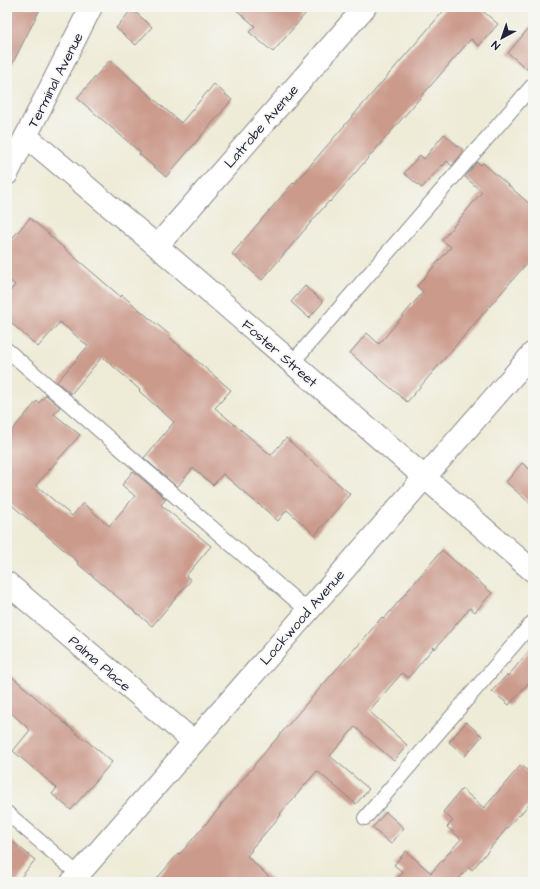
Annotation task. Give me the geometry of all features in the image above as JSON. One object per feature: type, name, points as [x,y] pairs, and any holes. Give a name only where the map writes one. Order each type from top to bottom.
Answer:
[{"type":"street","name":"Terminal Avenue","points":[[7,174],[91,7]]},
{"type":"street","name":"Latrobe Avenue","points":[[157,246],[365,7]]},
{"type":"street","name":"Foster Street","points":[[26,136],[157,246],[533,571]]},
{"type":"street","name":"Lockwood Avenue","points":[[75,878],[533,352]]},
{"type":"street","name":"Palma Place","points":[[7,583],[194,742]]},
{"type":"lane","points":[[292,363],[533,85]]},
{"type":"lane","points":[[7,350],[308,611]]},
{"type":"lane","points":[[365,818],[533,622]]},
{"type":"lane","points":[[7,812],[75,878]]},
{"type":"building","points":[[7,7],[41,7],[7,74]]},
{"type":"building","points":[[233,7],[311,7],[273,52],[249,32],[255,26]]},
{"type":"building","points":[[447,7],[478,7],[498,24],[479,46],[471,39],[262,280],[232,254]]},
{"type":"building","points":[[132,9],[152,27],[136,45],[116,28]]},
{"type":"building","points":[[533,23],[533,74],[508,53]]},
{"type":"building","points":[[110,60],[181,123],[214,84],[232,100],[166,177],[139,154],[140,152],[77,98]]},
{"type":"building","points":[[444,134],[464,151],[452,166],[447,161],[443,166],[442,165],[422,188],[404,173],[420,155],[424,159]]},
{"type":"building","points":[[477,162],[481,165],[483,163],[533,207],[533,256],[407,402],[350,353],[367,333],[379,344],[423,292],[417,286],[451,247],[442,240],[482,192],[465,177]]},
{"type":"building","points":[[30,218],[121,297],[122,295],[170,335],[169,337],[231,390],[215,408],[271,455],[286,438],[350,494],[315,535],[287,510],[278,521],[223,474],[213,485],[193,468],[177,487],[144,458],[174,422],[104,358],[101,358],[71,394],[57,382],[88,346],[60,322],[38,347],[7,319],[7,295],[15,285],[7,278],[7,244]]},
{"type":"building","points":[[305,286],[323,302],[309,318],[291,302]]},
{"type":"building","points":[[46,395],[60,407],[54,414],[80,435],[36,485],[72,516],[83,503],[109,526],[135,496],[122,485],[133,471],[166,499],[161,505],[211,546],[186,576],[191,580],[152,626],[77,563],[78,562],[7,501],[7,436],[37,401],[39,403]]},
{"type":"building","points":[[522,463],[533,472],[533,506],[506,482]]},
{"type":"building","points":[[442,550],[492,593],[475,612],[470,608],[408,678],[402,673],[369,711],[407,745],[394,761],[355,727],[330,756],[369,789],[356,804],[317,771],[251,849],[252,850],[247,856],[274,882],[154,882],[221,806],[300,711],[382,617],[384,619]]},
{"type":"building","points":[[533,646],[533,678],[509,705],[492,691],[507,675],[508,676]]},
{"type":"building","points":[[7,672],[84,740],[85,739],[112,762],[71,810],[52,794],[57,788],[13,751],[30,730],[7,709]]},
{"type":"building","points":[[466,722],[482,736],[465,756],[449,742]]},
{"type":"building","points":[[521,765],[533,775],[533,799],[472,870],[469,867],[456,882],[394,882],[403,872],[394,865],[406,851],[431,873],[461,839],[447,827],[453,821],[443,812],[462,789],[484,808]]},
{"type":"building","points":[[386,812],[404,828],[391,844],[372,828]]},
{"type":"building","points":[[7,837],[35,860],[17,882],[7,882]]}]
